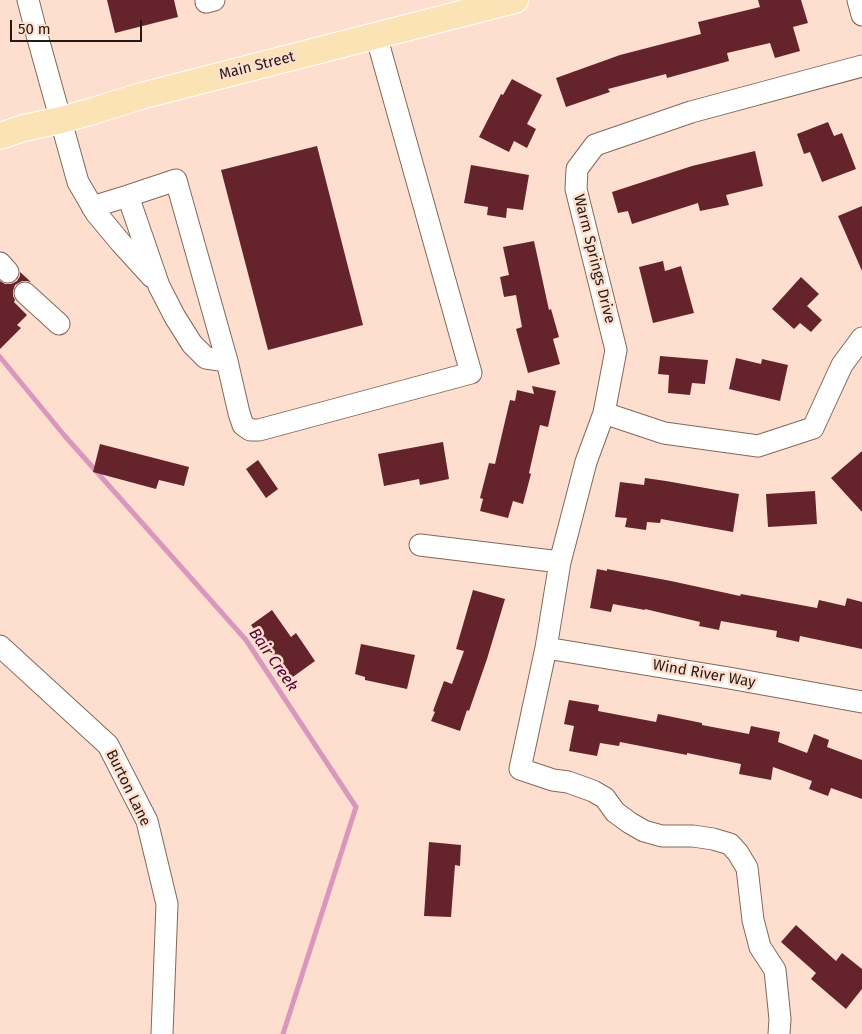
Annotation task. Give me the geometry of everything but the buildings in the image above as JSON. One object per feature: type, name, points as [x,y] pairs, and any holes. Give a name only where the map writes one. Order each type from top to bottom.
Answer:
[{"type":"main road","name":"Main Street","points":[[0,136],[141,96],[515,0]]},
{"type":"street","points":[[28,0],[78,182],[96,213],[159,286]]},
{"type":"street","points":[[858,0],[862,15]]},
{"type":"street","points":[[92,207],[176,180],[227,361],[239,413],[243,426],[250,430],[260,430],[471,373],[376,35]]},
{"type":"street","name":"Warm Springs Drive","points":[[779,1034],[780,1019],[775,970],[760,946],[753,920],[747,868],[730,844],[713,839],[693,836],[662,836],[644,831],[615,812],[605,798],[593,791],[520,769],[546,648],[560,562],[586,462],[604,413],[616,350],[576,189],[577,169],[595,145],[691,112],[862,66]]},
{"type":"street","points":[[128,196],[159,286],[175,317],[192,344],[206,358],[227,361]]},
{"type":"street","points":[[25,292],[59,324]]},
{"type":"street","points":[[604,413],[664,433],[758,446],[814,428],[842,365],[862,338]]},
{"type":"street","points":[[420,544],[560,562]]},
{"type":"street","name":"Burton Lane","points":[[0,646],[108,745],[147,821],[166,904],[162,1034]]},
{"type":"street","name":"Wind River Way","points":[[546,648],[862,702]]},
{"type":"waterway","name":"Bair Creek","points":[[0,357],[64,435],[246,640],[356,807],[283,1034]]}]
